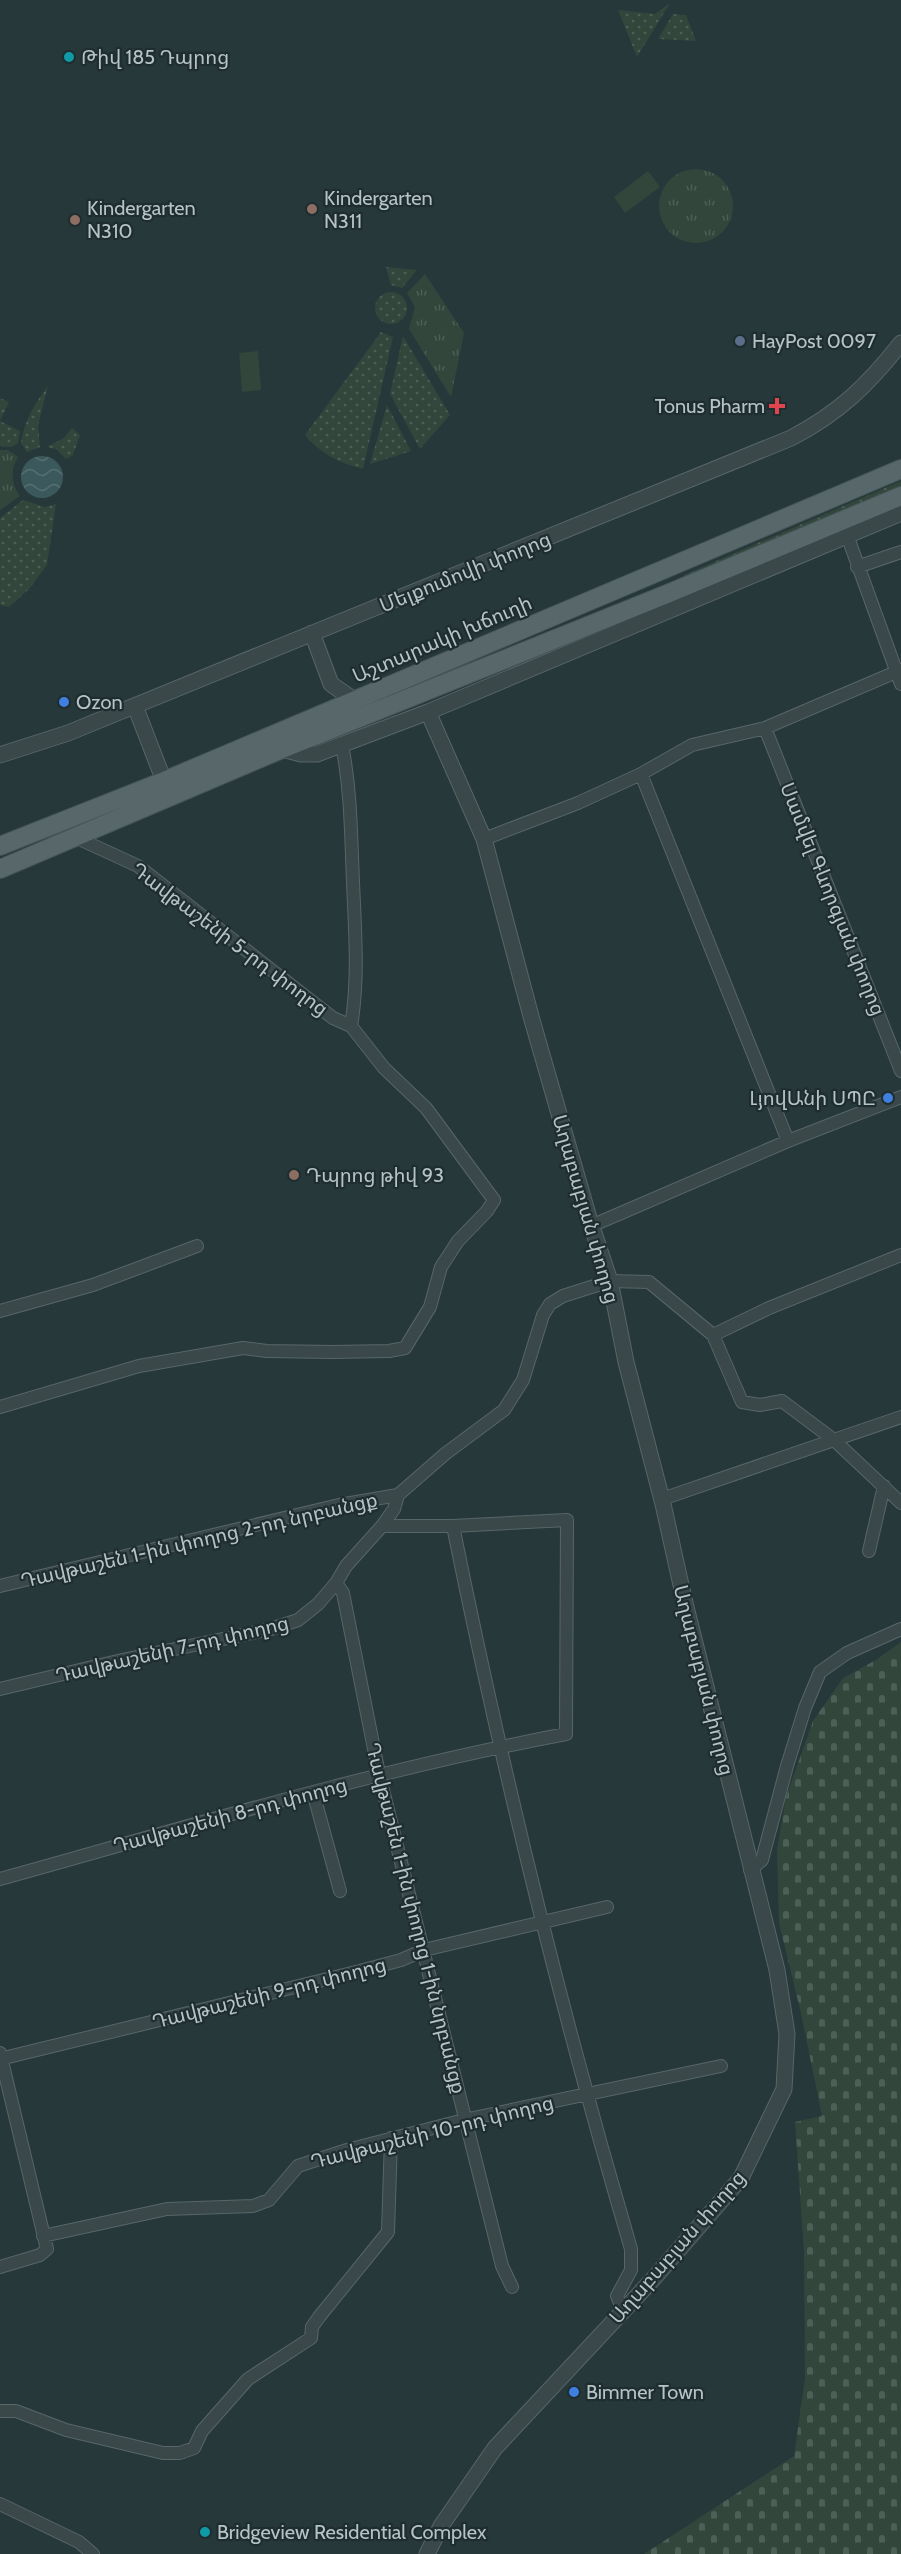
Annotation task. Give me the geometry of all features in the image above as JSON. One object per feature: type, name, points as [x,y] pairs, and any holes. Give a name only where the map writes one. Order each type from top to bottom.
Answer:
[{"type":"main road","name":"Աշտարակի խճուղի","points":[[0,846],[164,781],[901,470]]},
{"type":"main road","name":"Աշտարակի խճուղի","points":[[0,869],[282,749],[667,594],[901,496]]},
{"type":"main road","points":[[658,572],[667,594]]},
{"type":"street","name":"Մելքումովի փողոց","points":[[0,755],[68,733],[791,438],[842,407],[882,367],[901,343]]},
{"type":"street","points":[[282,749],[292,753],[317,754],[342,745],[428,712],[901,513]]},
{"type":"street","points":[[484,839],[578,803],[641,774],[692,745],[765,728],[899,675],[847,535]]},
{"type":"street","points":[[857,567],[901,552]]},
{"type":"street","points":[[312,633],[332,684],[354,700]]},
{"type":"street","points":[[135,706],[164,781]]},
{"type":"street","name":"Աղաբաբյան փողոց","points":[[427,2554],[441,2526],[495,2448],[655,2277],[741,2178],[784,2090],[787,2034],[777,1970],[750,1870],[662,1499],[626,1362],[610,1281],[591,1226],[532,1020],[484,839],[428,712]]},
{"type":"street","name":"Սամվել Գևորգյան փողոց","points":[[765,728],[901,1071]]},
{"type":"street","points":[[0,1407],[139,1366],[243,1347],[267,1351],[389,1351],[405,1348],[430,1307],[441,1267],[458,1241],[494,1200],[426,1108],[384,1068],[351,1026],[354,1009],[355,934],[349,778],[342,745]]},
{"type":"street","points":[[641,774],[788,1141]]},
{"type":"street","name":"Դավթաշենի 5-րդ փողոց","points":[[75,837],[138,866],[333,1018],[351,1026]]},
{"type":"street","points":[[591,1226],[788,1141],[901,1097]]},
{"type":"street","points":[[0,1311],[93,1286],[197,1246]]},
{"type":"street","points":[[901,1255],[769,1308],[713,1335],[742,1402],[760,1405],[782,1401],[834,1440],[901,1503]]},
{"type":"street","name":"Դավթաշենի 7-րդ փողոց","points":[[0,1689],[122,1660],[271,1629],[298,1620],[318,1604],[336,1583],[345,1566],[382,1526],[394,1509],[398,1495],[445,1454],[504,1410],[523,1380],[543,1315],[550,1304],[563,1296],[610,1281],[649,1282],[713,1335]]},
{"type":"street","points":[[662,1499],[901,1417]]},
{"type":"street","points":[[869,1551],[884,1486]]},
{"type":"street","name":"Դավթաշեն 1-ին փողոց 2-րդ նրբանցք","points":[[0,1586],[339,1505],[398,1495]]},
{"type":"street","name":"Դավթաշենի 8-րդ փողոց","points":[[0,1879],[379,1774],[566,1734],[567,1520],[453,1526]]},
{"type":"street","points":[[382,1526],[453,1526],[499,1747],[585,2093],[631,2249],[631,2270],[617,2296],[623,2310]]},
{"type":"street","name":"Դավթաշեն 1-ին փողոց 1-ին նրբանցք","points":[[336,1583],[343,1593],[379,1774],[465,2120],[502,2266],[512,2287]]},
{"type":"street","points":[[750,1870],[762,1860],[787,1766],[805,1708],[820,1672],[847,1653],[901,1629]]},
{"type":"street","points":[[313,1792],[340,1890]]},
{"type":"street","name":"Դավթաշենի 9-րդ փողոց","points":[[0,2057],[356,1972],[401,1960],[424,1950],[607,1907]]},
{"type":"street","points":[[0,2057],[47,2249],[40,2255],[0,2267]]},
{"type":"street","name":"Դավթաշենի 10-րդ փողոց","points":[[43,2236],[167,2209],[253,2206],[268,2200],[298,2166],[391,2138],[585,2093],[721,2066]]},
{"type":"street","points":[[0,2411],[15,2411],[66,2430],[163,2453],[194,2448],[202,2432],[248,2379],[311,2338],[312,2327],[319,2317],[388,2232],[391,2138]]},
{"type":"street","points":[[0,2504],[79,2542],[93,2554]]},
{"type":"green space","points":[[670,3],[637,57],[618,10],[655,14]]},
{"type":"green space","points":[[673,14],[686,15],[696,41],[658,39]]},
{"type":"green space","points":[[696,169],[710,172],[722,180],[730,192],[733,206],[730,220],[722,232],[710,240],[696,243],[682,240],[670,232],[662,220],[659,206],[662,192],[670,180],[682,172]]},
{"type":"green space","points":[[648,171],[660,187],[625,213],[614,197]]},
{"type":"green space","points":[[386,267],[417,270],[402,288],[391,285]]},
{"type":"green space","points":[[425,274],[464,333],[451,397],[409,329],[415,307],[407,293]]},
{"type":"green space","points":[[391,292],[403,296],[407,308],[403,320],[391,324],[379,320],[375,308],[379,296]]},
{"type":"green space","points":[[381,332],[393,337],[363,469],[331,457],[305,435]]},
{"type":"green space","points":[[403,336],[450,415],[420,449],[390,394]]},
{"type":"green space","points":[[258,351],[261,390],[242,392],[239,353]]},
{"type":"green space","points":[[48,386],[38,425],[40,447],[27,452],[21,443],[27,420]]},
{"type":"green space","points":[[0,398],[9,402],[0,421]]},
{"type":"green space","points":[[387,405],[411,451],[370,464]]},
{"type":"green space","points":[[0,421],[20,431],[18,443],[12,447],[0,446]]},
{"type":"green space","points":[[72,428],[80,435],[73,455],[66,459],[56,449],[47,447],[64,438]]},
{"type":"green space","points":[[0,450],[8,450],[18,457],[13,477],[20,496],[0,510]]},
{"type":"green space","points":[[901,481],[901,490],[682,578],[684,575]]},
{"type":"green space","points":[[23,500],[45,507],[56,504],[47,565],[29,589],[9,607],[0,605],[0,518]]},
{"type":"green space","points":[[901,1642],[901,2554],[644,2554],[794,2456],[805,2378],[804,2252],[795,2122],[822,2116],[801,2013],[779,1923],[777,1850],[786,1797],[813,1721],[843,1678],[876,1660]]},
{"type":"water","points":[[42,456],[50,457],[57,462],[62,469],[62,485],[57,492],[50,497],[42,498],[34,497],[27,492],[22,485],[21,477],[22,469],[27,462],[34,457]]},
{"type":"place","name":"Թիվ 185 Դպրոց","points":[[69,57]]},
{"type":"place","name":"Kindergarten N311","points":[[312,209]]},
{"type":"place","name":"Kindergarten N310","points":[[75,220]]},
{"type":"place","name":"HayPost 0097","points":[[740,341]]},
{"type":"place","name":"Tonus Pharm","points":[[777,406]]},
{"type":"place","name":"Ozon","points":[[64,702]]},
{"type":"place","name":"ԼյովԱնի ՍՊԸ","points":[[888,1098]]},
{"type":"place","name":"Դպրոց թիվ 93","points":[[294,1175]]},
{"type":"place","name":"Bimmer Town","points":[[574,2392]]},
{"type":"place","name":"Bridgeview Residential Complex","points":[[205,2532]]}]
